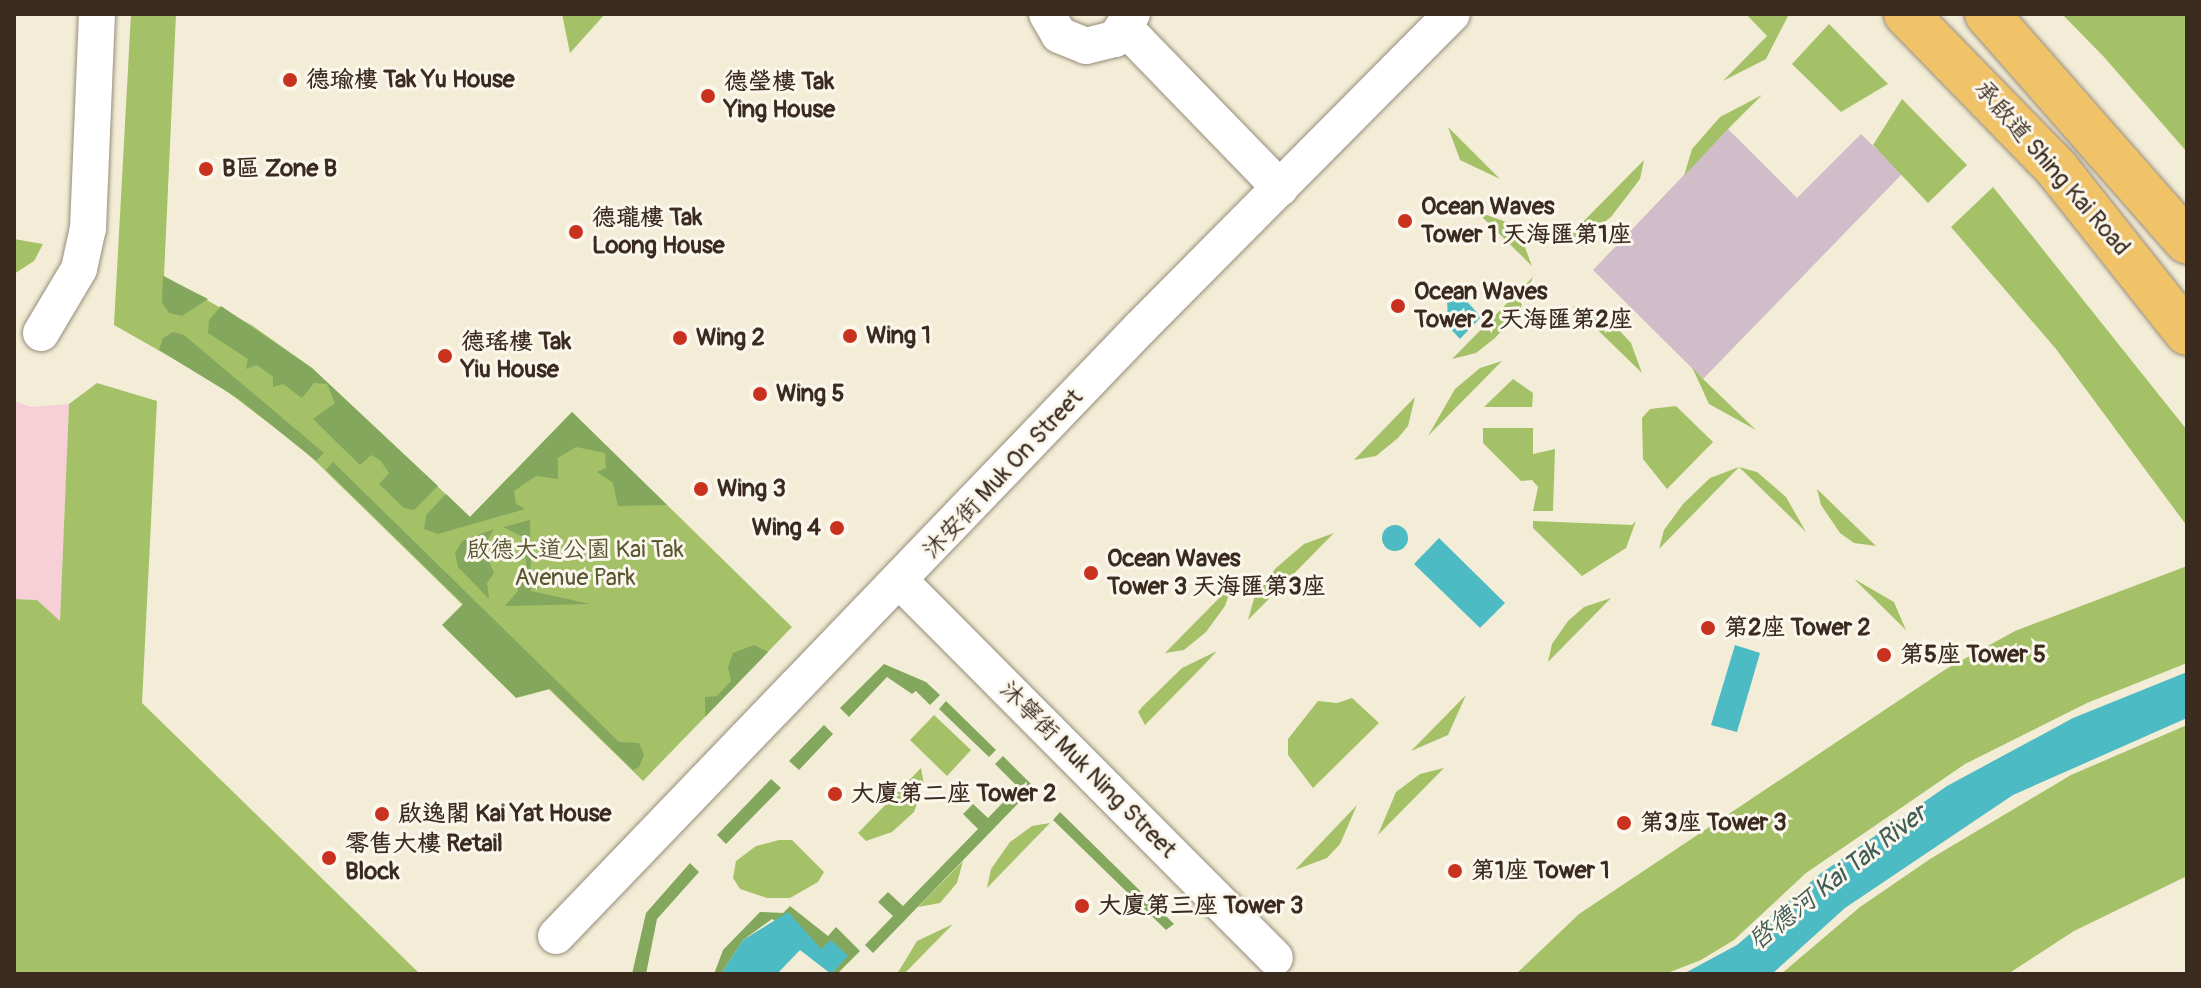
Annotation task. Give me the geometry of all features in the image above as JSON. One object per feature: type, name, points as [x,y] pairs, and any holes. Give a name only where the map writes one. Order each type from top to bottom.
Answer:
[{"type":"main road","name":"承啟道 Shing Kai Road","points":[[1906,14],[2057,169],[2187,333]]},
{"type":"main road","points":[[1987,14],[2187,242]]},
{"type":"street","points":[[41,333],[79,269],[88,228],[97,14]]},
{"type":"street","points":[[1047,14],[1059,35],[1086,46],[1115,39],[1129,21],[1280,188]]},
{"type":"street","name":"沐安街 Muk On Street","points":[[556,936],[1452,14]]},
{"type":"street","name":"沐寧街 Muk Ning Street","points":[[901,582],[1275,958]]},
{"type":"shaded area","points":[[1728,129],[1797,198],[1861,134],[1902,174],[1703,379],[1593,270]]},
{"type":"shaded area","points":[[14,401],[31,407],[69,404],[60,622],[37,600],[14,599]]},
{"type":"green space","name":"啟德大道公園 Kai Tak Avenue Park","points":[[131,14],[176,14],[164,276],[253,326],[312,368],[470,517],[572,412],[792,627],[643,781],[304,450],[216,383],[114,325]]},
{"type":"green space","points":[[562,14],[605,14],[570,53]]},
{"type":"green space","points":[[1746,14],[1789,14],[1766,59],[1723,81],[1767,36]]},
{"type":"green space","points":[[2062,14],[2187,14],[2187,152],[2104,57]]},
{"type":"green space","points":[[1829,24],[1888,84],[1841,112],[1792,64]]},
{"type":"green space","points":[[1762,95],[1684,176],[1692,149],[1720,117]]},
{"type":"green space","points":[[1902,99],[1967,165],[1928,203],[1873,145]]},
{"type":"green space","points":[[1448,127],[1500,179],[1460,160]]},
{"type":"green space","points":[[1644,160],[1640,179],[1611,217],[1594,230],[1564,241]]},
{"type":"green space","points":[[1993,187],[2187,430],[2187,526],[2056,349],[1951,227]]},
{"type":"green space","points":[[1476,211],[1506,222],[1523,242],[1532,266]]},
{"type":"green space","points":[[14,239],[43,244],[34,261],[14,274]]},
{"type":"green space","points":[[163,276],[208,299],[182,316],[169,313],[162,303]]},
{"type":"green space","points":[[1533,277],[1519,312],[1495,338],[1476,353],[1452,359]]},
{"type":"green space","points":[[221,306],[312,368],[438,486],[414,510],[404,508],[379,484],[389,473],[380,460],[371,455],[360,465],[313,419],[335,403],[327,384],[314,383],[302,398],[283,384],[273,387],[273,377],[257,365],[246,369],[248,359],[208,333],[209,320]]},
{"type":"green space","points":[[1573,306],[1590,309],[1619,330],[1631,343],[1642,373]]},
{"type":"green space","points":[[173,332],[184,335],[324,453],[316,461],[239,399],[159,350],[163,338]]},
{"type":"green space","points":[[1502,361],[1428,436],[1455,389],[1480,368]]},
{"type":"green space","points":[[1692,367],[1703,379],[1756,430],[1709,404]]},
{"type":"green space","points":[[1513,379],[1533,393],[1532,407],[1484,407]]},
{"type":"green space","points":[[97,383],[157,401],[142,703],[420,974],[14,974],[14,599],[37,600],[60,621],[69,404]]},
{"type":"green space","points":[[1415,397],[1408,426],[1398,438],[1376,456],[1354,460]]},
{"type":"green space","points":[[1676,406],[1713,442],[1667,489],[1643,459],[1642,418],[1650,409]]},
{"type":"green space","points":[[572,412],[667,505],[618,506],[613,483],[597,472],[606,468],[605,453],[576,447],[558,458],[558,479],[536,476],[514,491],[516,504],[525,509],[438,534],[424,529],[426,515],[446,494],[470,517]]},
{"type":"green space","points":[[1483,428],[1533,428],[1533,454],[1555,449],[1553,511],[1533,511],[1538,487],[1532,480],[1521,481],[1483,443]]},
{"type":"green space","points":[[333,462],[619,742],[639,743],[644,755],[639,767],[633,770],[550,689],[516,698],[442,625],[463,604],[326,470]]},
{"type":"green space","points":[[1739,467],[1757,472],[1786,497],[1806,532]]},
{"type":"green space","points":[[1739,467],[1659,549],[1664,530],[1683,504],[1710,478]]},
{"type":"green space","points":[[1817,489],[1876,546],[1854,543],[1840,533],[1821,505]]},
{"type":"green space","points":[[530,520],[531,591],[590,604],[505,606],[518,591],[516,578],[527,568],[523,537],[503,527]]},
{"type":"green space","points":[[1533,521],[1632,525],[1636,521],[1626,548],[1582,576],[1533,528]]},
{"type":"green space","points":[[494,529],[483,548],[494,573],[487,583],[489,599],[458,567],[455,553],[462,541]]},
{"type":"green space","points":[[1334,533],[1248,620],[1255,595],[1276,568],[1304,544]]},
{"type":"green space","points":[[2187,566],[2187,663],[2087,703],[1965,764],[1806,873],[1734,940],[1701,960],[1665,974],[1516,974],[1579,914],[1946,669],[2015,631]]},
{"type":"green space","points":[[1855,580],[1894,602],[1906,630]]},
{"type":"green space","points":[[1232,585],[1225,606],[1206,632],[1184,650],[1165,653]]},
{"type":"green space","points":[[1611,598],[1548,662],[1552,644],[1568,621],[1584,607]]},
{"type":"green space","points":[[754,645],[768,652],[705,717],[705,697],[717,696],[731,681],[728,667],[733,653]]},
{"type":"green space","points":[[1217,651],[1145,725],[1138,712],[1142,707],[1182,668]]},
{"type":"green space","points":[[884,664],[926,682],[940,695],[930,705],[916,691],[912,694],[887,677],[849,717],[840,708]]},
{"type":"green space","points":[[1466,695],[1448,735],[1411,751]]},
{"type":"green space","points":[[1352,698],[1379,723],[1313,788],[1288,755],[1288,739],[1318,701],[1337,703]]},
{"type":"green space","points":[[946,701],[996,750],[989,757],[939,709]]},
{"type":"green space","points":[[934,715],[971,750],[947,776],[910,740]]},
{"type":"green space","points":[[824,725],[833,734],[799,770],[789,761]]},
{"type":"green space","points":[[2187,725],[2187,876],[2074,931],[2008,974],[1781,974],[1860,907],[1930,859],[2071,775]]},
{"type":"green space","points":[[1003,756],[1034,787],[873,953],[865,945],[893,916],[878,902],[888,892],[903,906],[978,829],[963,814],[973,804],[988,818],[1018,787],[995,764]]},
{"type":"green space","points":[[921,768],[924,784],[914,812],[892,832],[866,841],[858,833]]},
{"type":"green space","points":[[1444,768],[1378,835],[1396,792],[1420,774]]},
{"type":"green space","points":[[771,779],[781,788],[726,844],[717,835]]},
{"type":"green space","points":[[1357,805],[1340,844],[1327,858],[1295,870]]},
{"type":"green space","points":[[1060,812],[1174,924],[1166,930],[1053,820]]},
{"type":"green space","points":[[1050,823],[987,888],[991,869],[1010,842],[1032,826]]},
{"type":"green space","points":[[792,840],[824,872],[818,882],[790,898],[767,898],[740,889],[733,878],[736,861],[756,846]]},
{"type":"green space","points":[[963,861],[957,883],[940,903],[918,907]]},
{"type":"green space","points":[[690,863],[699,872],[657,919],[646,974],[632,974],[646,913]]},
{"type":"green space","points":[[790,906],[828,936],[836,927],[860,951],[837,974],[831,974],[847,956],[821,949],[772,919],[743,940],[721,974],[714,974],[723,950],[760,912],[783,913]]},
{"type":"green space","points":[[953,924],[904,974],[897,974],[917,941]]},
{"type":"water","points":[[1447,297],[1463,297],[1481,317],[1460,339],[1448,326]]},
{"type":"water","points":[[1395,525],[1404,529],[1408,538],[1404,547],[1395,551],[1386,547],[1382,538],[1386,529]]},
{"type":"water","points":[[1439,538],[1505,603],[1480,628],[1414,564]]},
{"type":"water","points":[[1735,645],[1760,653],[1737,732],[1711,725]]},
{"type":"water","name":"啓德河 Kai Tak River","points":[[2187,672],[2187,718],[2013,795],[1845,908],[1772,974],[1683,974],[1737,945],[1820,874],[1947,786],[2073,718]]},
{"type":"water","points":[[788,912],[821,949],[831,940],[848,956],[831,974],[800,950],[777,974],[721,974],[743,940]]},
{"type":"place","name":"德瑜樓 Tak Yu House","points":[[290,80]]},
{"type":"place","name":"德瑩樓 Tak Ying House","points":[[708,96]]},
{"type":"place","name":"B區 Zone B","points":[[206,169]]},
{"type":"place","name":"Ocean Waves Tower 1 天海匯第1座","points":[[1405,221]]},
{"type":"place","name":"德瓏樓 Tak Loong House","points":[[576,232]]},
{"type":"place","name":"Ocean Waves Tower 2 天海匯第2座","points":[[1398,306]]},
{"type":"place","name":"Wing 1","points":[[850,336]]},
{"type":"place","name":"Wing 2","points":[[680,338]]},
{"type":"place","name":"德瑤樓 Tak Yiu House","points":[[445,356]]},
{"type":"place","name":"Wing 5","points":[[760,394]]},
{"type":"place","name":"Wing 3","points":[[701,489]]},
{"type":"place","name":"Wing 4","points":[[837,528]]},
{"type":"place","name":"Ocean Waves Tower 3 天海匯第3座","points":[[1091,573]]},
{"type":"place","name":"第2座 Tower 2","points":[[1708,628]]},
{"type":"place","name":"第5座 Tower 5","points":[[1884,655]]},
{"type":"place","name":"大廈第二座 Tower 2","points":[[835,794]]},
{"type":"place","name":"啟逸閣 Kai Yat House","points":[[382,814]]},
{"type":"place","name":"第3座 Tower 3","points":[[1624,823]]},
{"type":"place","name":"零售大樓 Retail Block","points":[[329,858]]},
{"type":"place","name":"第1座 Tower 1","points":[[1455,871]]},
{"type":"place","name":"大廈第三座 Tower 3","points":[[1082,906]]}]
